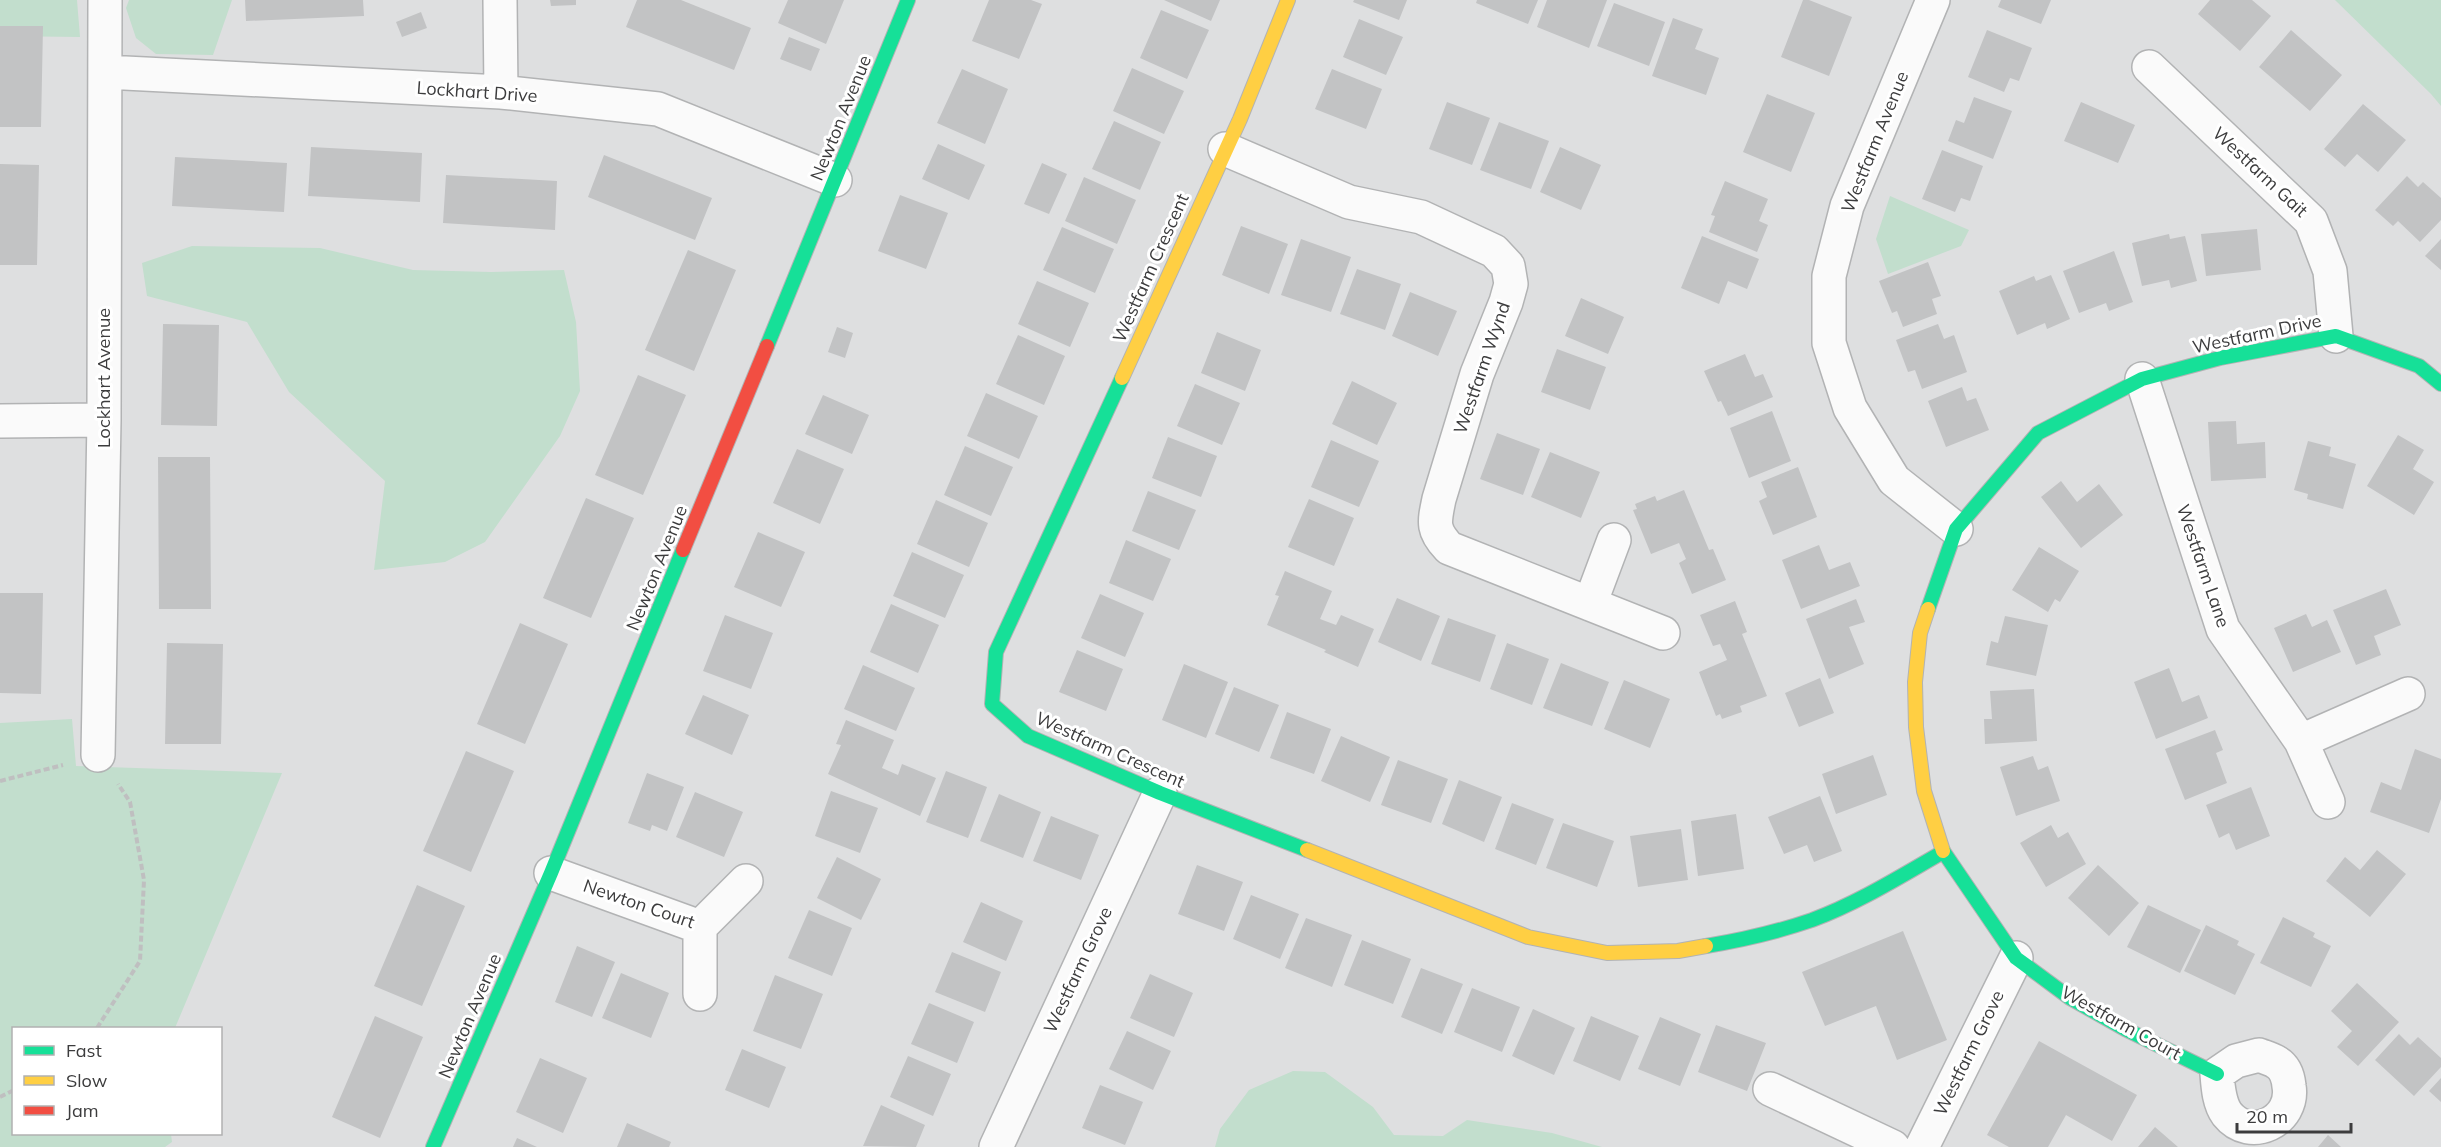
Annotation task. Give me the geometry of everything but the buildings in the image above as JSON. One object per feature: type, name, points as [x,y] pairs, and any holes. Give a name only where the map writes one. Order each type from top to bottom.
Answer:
[{"type":"street","name":"Lockhart Avenue","points":[[98,755],[104,420],[105,0]]},
{"type":"street","points":[[500,0],[501,92]]},
{"type":"street","name":"Newton Avenue","points":[[433,1147],[552,873],[908,0]]},
{"type":"street","name":"Westfarm Crescent","points":[[1288,0],[1226,148],[996,652],[992,704],[1028,736],[1160,793],[1528,937],[1607,953],[1678,951],[1755,938],[1814,919],[1871,892],[1943,852]]},
{"type":"street","name":"Westfarm Avenue","points":[[1933,0],[1846,206],[1829,276],[1829,343],[1850,408],[1894,480],[1956,529]]},
{"type":"street","name":"Westfarm Gait","points":[[2149,67],[2312,221],[2330,271],[2336,336]]},
{"type":"street","name":"Lockhart Drive","points":[[105,72],[501,92],[658,109],[835,180]]},
{"type":"street","name":"Westfarm Wynd","points":[[1226,148],[1349,202],[1421,217],[1494,251],[1508,266],[1511,284],[1477,374],[1439,499],[1435,518],[1436,534],[1449,548],[1663,633]]},
{"type":"street","name":"Westfarm Drive","points":[[2142,379],[2220,358],[2336,336],[2419,366],[2441,384]]},
{"type":"street","name":"Westfarm Court","points":[[2142,379],[2038,433],[1956,529],[1920,633],[1915,682],[1916,727],[1924,791],[1943,852],[2016,958],[2070,998],[2125,1029],[2217,1074]]},
{"type":"street","name":"Westfarm Lane","points":[[2142,379],[2223,629],[2301,741],[2328,802]]},
{"type":"street","points":[[0,421],[104,420]]},
{"type":"street","points":[[1590,604],[1614,540]]},
{"type":"street","points":[[2301,741],[2408,694]]},
{"type":"street","name":"Westfarm Grove","points":[[996,1147],[1160,793]]},
{"type":"street","name":"Newton Court","points":[[552,873],[700,927],[746,881]]},
{"type":"street","points":[[700,927],[700,994]]},
{"type":"street","name":"Westfarm Grove","points":[[1922,1147],[2016,958]]},
{"type":"street","points":[[1770,1089],[1893,1147]]},
{"type":"path","points":[[0,781],[98,755],[130,802],[144,880],[140,961],[98,1027]]},
{"type":"green space","points":[[0,0],[77,0],[80,37],[0,36]]},
{"type":"green space","points":[[129,0],[232,0],[213,55],[156,54],[136,38],[126,8]]},
{"type":"green space","points":[[2335,0],[2441,0],[2441,106],[2431,94]]},
{"type":"green space","points":[[1890,196],[1969,230],[1961,246],[1888,274],[1876,239]]},
{"type":"green space","points":[[192,246],[320,248],[413,270],[491,272],[564,270],[576,322],[580,391],[560,436],[485,542],[445,562],[374,570],[385,481],[289,392],[247,322],[147,296],[142,263]]},
{"type":"green space","points":[[72,719],[76,766],[282,773],[175,1027],[12,1027],[12,1135],[171,1135],[172,1142],[165,1147],[0,1147],[0,723]]},
{"type":"green space","points":[[1293,1071],[1325,1072],[1373,1107],[1394,1135],[1443,1136],[1467,1120],[1552,1133],[1602,1147],[1215,1147],[1220,1129],[1249,1090]]},
{"type":"traffic: fast","points":[[767,346],[908,0]]},
{"type":"traffic: fast","points":[[1928,609],[1956,529],[2038,433],[2142,379],[2220,358],[2336,336],[2419,366],[2441,384]]},
{"type":"traffic: fast","points":[[1122,378],[996,652],[992,704],[1028,736],[1160,793],[1307,850]]},
{"type":"traffic: fast","points":[[433,1147],[551,873],[683,550]]},
{"type":"traffic: fast","points":[[1943,851],[2016,958],[2070,998],[2125,1029],[2217,1074]]},
{"type":"traffic: fast","points":[[1706,946],[1759,935],[1812,920],[1863,897],[1943,852]]},
{"type":"traffic: slow","points":[[1122,378],[1240,119],[1288,0]]},
{"type":"traffic: slow","points":[[1928,609],[1920,633],[1915,682],[1916,727],[1924,791],[1943,851]]},
{"type":"traffic: slow","points":[[1307,850],[1528,937],[1607,953],[1678,951],[1706,946]]},
{"type":"traffic: jam","points":[[683,550],[767,346]]}]
